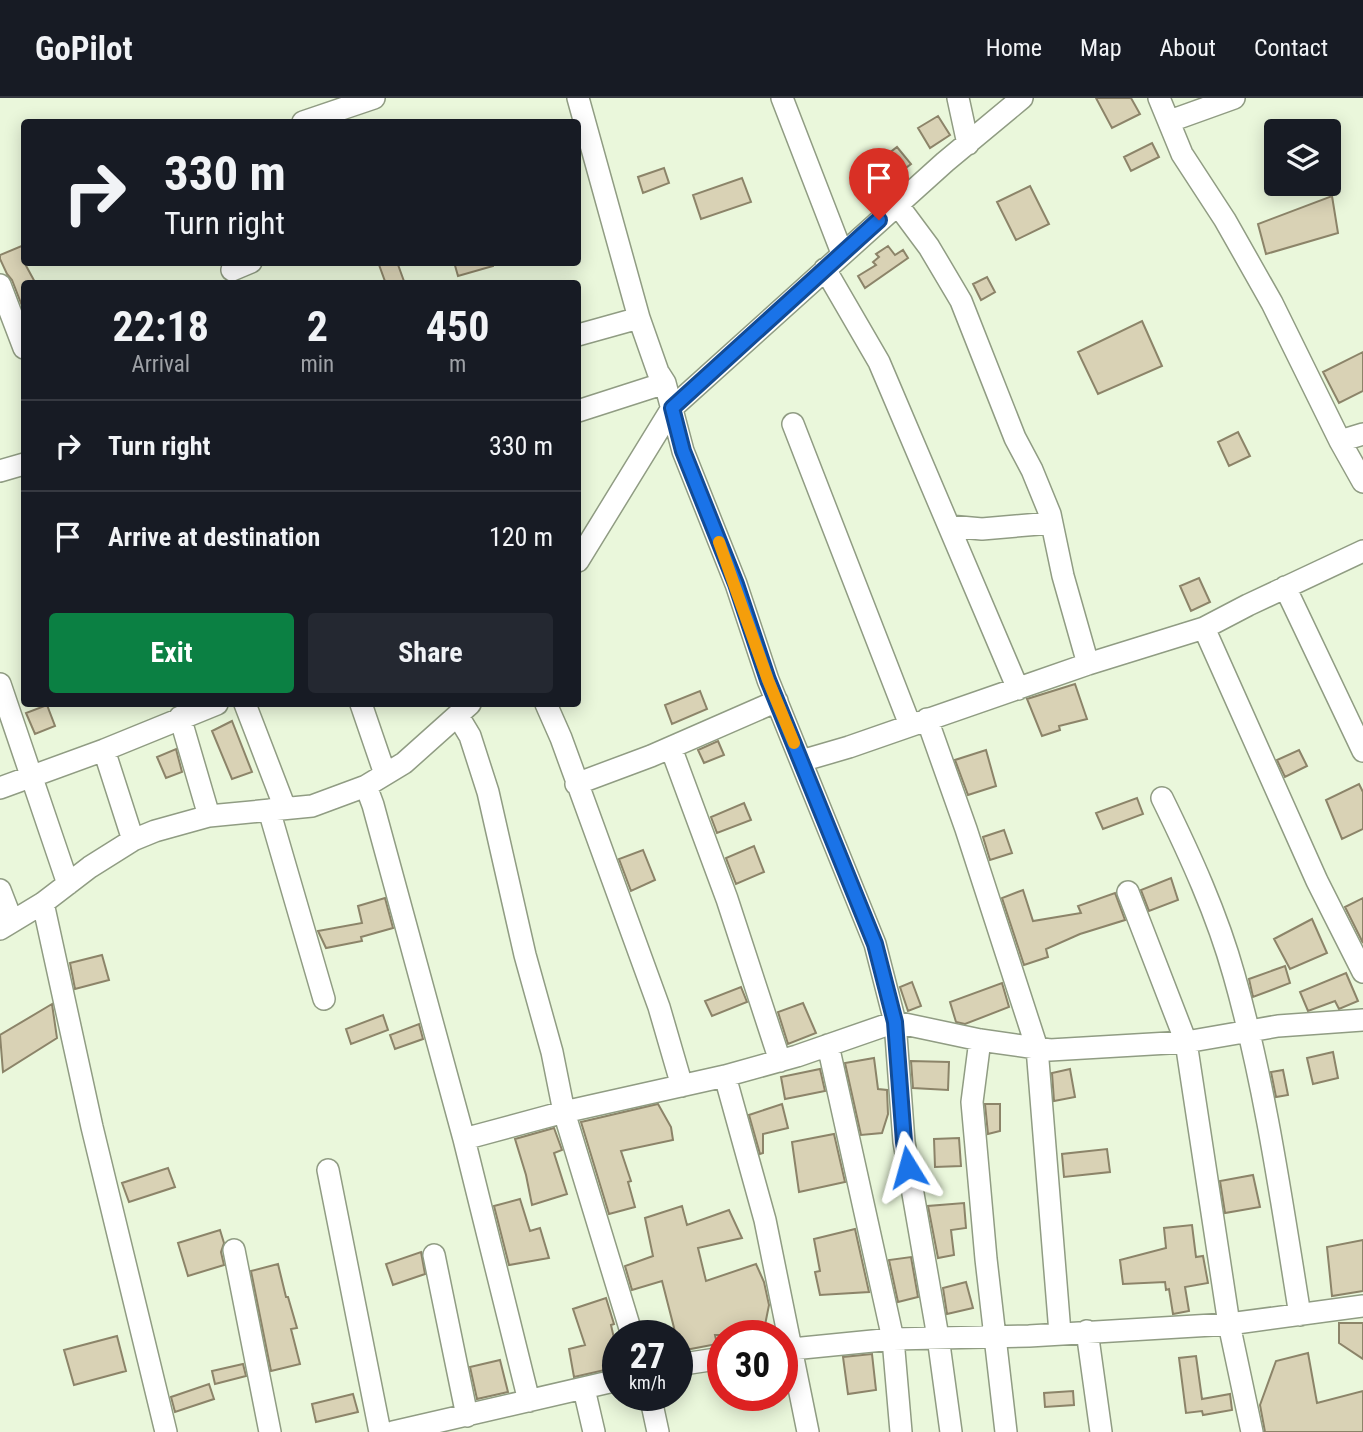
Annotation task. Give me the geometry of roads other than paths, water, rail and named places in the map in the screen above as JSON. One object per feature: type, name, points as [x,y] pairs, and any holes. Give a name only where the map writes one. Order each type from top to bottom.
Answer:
[{"type":"street","points":[[312,119],[374,98]]},
{"type":"street","points":[[578,98],[639,318],[658,372],[665,383],[683,451],[736,584],[777,701],[875,944],[895,1022],[904,1142],[938,1337],[951,1432]]},
{"type":"street","points":[[782,98],[842,253]]},
{"type":"street","points":[[958,98],[968,144]]},
{"type":"street","points":[[581,556],[672,408],[897,204],[1022,98]]},
{"type":"street","points":[[1159,98],[1182,154],[1226,220],[1272,303],[1363,482]]},
{"type":"street","points":[[1170,121],[1234,98]]},
{"type":"street","points":[[897,204],[929,247],[961,301],[1015,438],[1045,500],[1088,664]]},
{"type":"street","points":[[825,269],[879,362],[1018,689]]},
{"type":"street","points":[[0,285],[17,337]]},
{"type":"street","points":[[581,334],[639,318]]},
{"type":"street","points":[[581,410],[665,383]]},
{"type":"street","points":[[793,424],[966,829],[1037,1048],[1060,1333]]},
{"type":"street","points":[[1340,441],[1363,434]]},
{"type":"street","points":[[0,471],[21,465]]},
{"type":"street","points":[[949,526],[982,530],[1051,523]]},
{"type":"street","points":[[802,761],[1088,664],[1204,628],[1363,551]]},
{"type":"street","points":[[1285,587],[1363,751]]},
{"type":"street","points":[[1204,628],[1317,881],[1363,972]]},
{"type":"street","points":[[0,684],[68,884]]},
{"type":"street","points":[[576,784],[671,748],[777,701]]},
{"type":"street","points":[[0,788],[104,750],[208,707]]},
{"type":"street","points":[[246,707],[277,809],[324,999]]},
{"type":"street","points":[[362,707],[385,774]]},
{"type":"street","points":[[0,890],[6,925],[43,903],[90,867],[133,840],[155,831],[209,816],[313,806],[366,786],[404,763],[466,707]]},
{"type":"street","points":[[466,707],[470,736],[488,792],[525,955],[552,1052],[564,1112],[627,1320]]},
{"type":"street","points":[[547,707],[659,1007],[682,1086]]},
{"type":"street","points":[[180,717],[209,816]]},
{"type":"street","points":[[671,748],[727,899],[780,1061]]},
{"type":"street","points":[[104,750],[133,840]]},
{"type":"street","points":[[366,786],[464,1139],[528,1401]]},
{"type":"street","points":[[1162,798],[1186,847],[1234,975],[1249,1033],[1278,1180],[1300,1315]]},
{"type":"street","points":[[1128,892],[1186,1042],[1229,1324],[1252,1432]]},
{"type":"street","points":[[43,903],[92,1127],[166,1432]]},
{"type":"street","points":[[464,1139],[564,1112],[725,1076],[780,1061],[895,1022],[980,1040],[1050,1050],[1186,1042],[1278,1026],[1363,1020]]},
{"type":"street","points":[[980,1040],[972,1102],[1006,1432]]},
{"type":"street","points":[[828,1045],[892,1339],[901,1432]]},
{"type":"street","points":[[725,1076],[765,1220],[782,1320]]},
{"type":"street","points":[[328,1170],[380,1432]]},
{"type":"street","points":[[234,1250],[270,1432]]},
{"type":"street","points":[[434,1255],[474,1421]]},
{"type":"street","points":[[798,1348],[892,1339],[1229,1324],[1363,1306]]},
{"type":"street","points":[[1087,1331],[1101,1432]]},
{"type":"street","points":[[393,1432],[474,1421],[528,1401],[602,1384]]},
{"type":"street","points":[[584,1389],[594,1432]]},
{"type":"street","points":[[798,1392],[808,1432]]},
{"type":"street","points":[[653,1411],[658,1432]]}]
